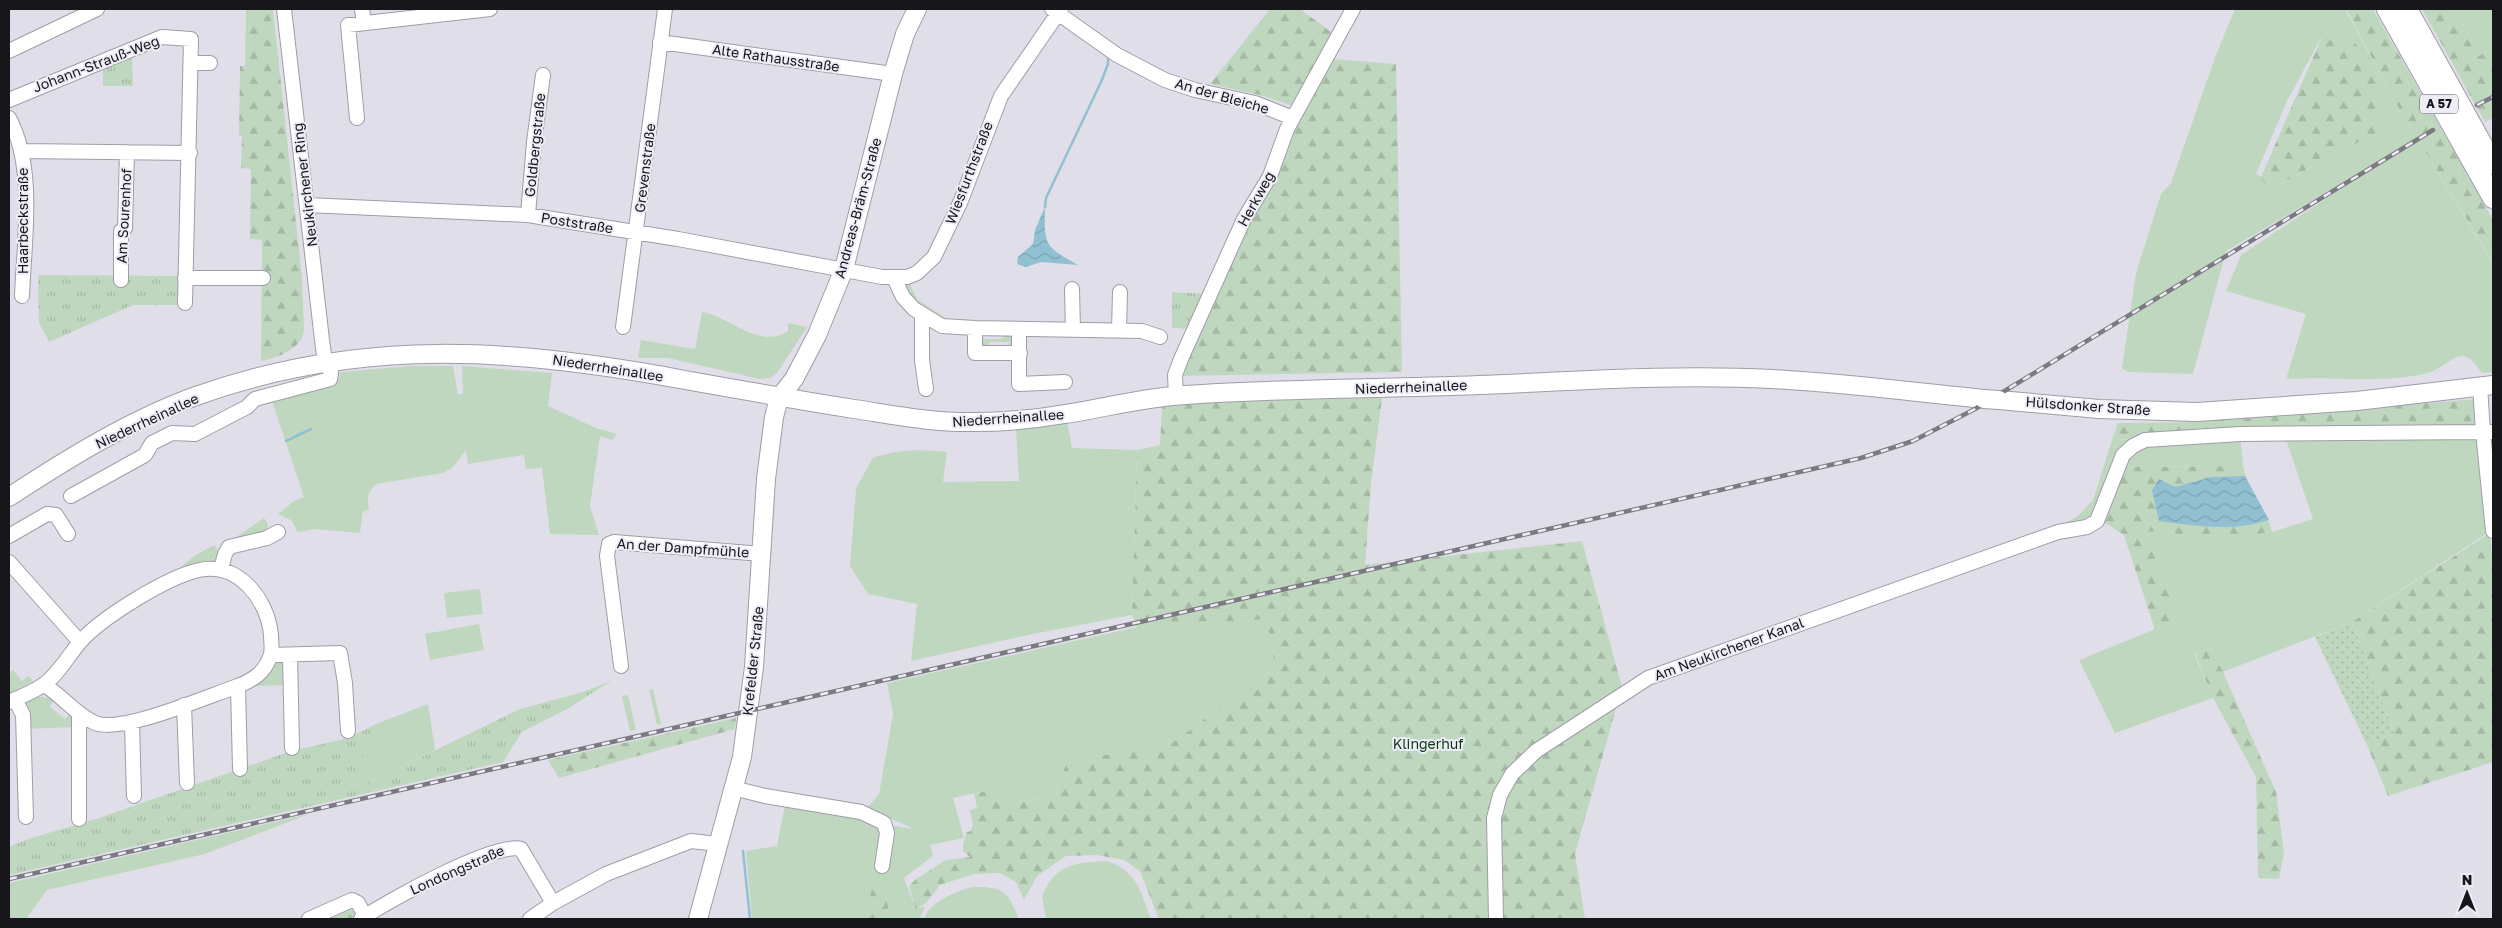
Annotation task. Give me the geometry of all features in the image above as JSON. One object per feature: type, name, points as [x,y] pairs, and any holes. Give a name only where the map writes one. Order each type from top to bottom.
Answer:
[{"type":"highway","name":"A 57","points":[[2387,9],[2493,198]]},
{"type":"highway","name":"A 57","points":[[2407,9],[2493,164]]},
{"type":"main road","name":"Andreas-Bräm-Straße","points":[[779,398],[794,379],[803,361],[844,268],[893,74],[905,34],[917,9]]},
{"type":"main road","name":"Niederrheinallee","points":[[9,497],[89,448],[183,401],[273,372],[325,362],[390,354],[461,353],[508,355],[616,368],[779,398],[942,422],[979,422],[1060,415],[1176,395],[1239,391],[1694,378]]},
{"type":"main road","name":"Hülsdonker Straße","points":[[1694,378],[1770,379],[2099,409],[2197,412],[2358,401],[2487,386]]},
{"type":"main road","name":"Krefelder Straße","points":[[698,919],[742,757],[754,667],[766,479],[774,417],[779,398]]},
{"type":"street","points":[[9,51],[97,9]]},
{"type":"street","name":"Neukirchener Ring","points":[[284,9],[325,362]]},
{"type":"street","points":[[357,118],[348,25],[363,16],[474,12],[490,9]]},
{"type":"street","name":"Grevenstraße","points":[[624,327],[664,9]]},
{"type":"street","name":"Herkweg","points":[[1176,395],[1175,376],[1180,360],[1244,218],[1270,176],[1293,118],[1354,9]]},
{"type":"street","name":"An der Bleiche","points":[[1057,10],[1112,52],[1165,80],[1195,90],[1255,103],[1293,118]]},
{"type":"street","name":"Wiesfurthstraße","points":[[844,268],[894,278],[916,273],[934,257],[960,202],[1001,96],[1057,10]]},
{"type":"street","name":"Johann-Strauß-Weg","points":[[9,100],[162,38],[191,38],[190,153],[187,166],[185,303]]},
{"type":"street","name":"Alte Rathausstraße","points":[[660,42],[893,74]]},
{"type":"street","points":[[191,63],[210,63]]},
{"type":"street","name":"Goldbergstraße","points":[[528,216],[534,142],[543,75]]},
{"type":"street","name":"Haarbeckstraße","points":[[9,118],[17,132],[22,151],[25,210],[22,296]]},
{"type":"street","name":"Am Sourenhof","points":[[22,151],[190,153]]},
{"type":"street","name":"Am Sourenhof","points":[[121,280],[121,232],[125,228],[127,152]]},
{"type":"street","name":"Poststraße","points":[[307,205],[528,216],[637,232],[844,268]]},
{"type":"street","points":[[185,278],[263,278]]},
{"type":"street","points":[[894,278],[903,297],[922,316],[942,326],[1142,331],[1160,337]]},
{"type":"street","points":[[1072,289],[1073,330]]},
{"type":"street","points":[[1120,292],[1120,330]]},
{"type":"street","points":[[922,316],[922,360],[926,389]]},
{"type":"street","points":[[975,328],[975,353],[1020,353]]},
{"type":"street","points":[[1019,329],[1019,384],[1065,382]]},
{"type":"street","name":"Niederrheinallee","points":[[71,496],[145,455],[152,444],[172,433],[195,434],[247,407],[255,399],[330,379],[331,373],[325,362]]},
{"type":"street","name":"Hülsdonker Straße","points":[[2487,386],[2493,531]]},
{"type":"street","name":"Am Neukirchener Kanal","points":[[1496,919],[1494,818],[1500,795],[1512,774],[1536,751],[1648,678],[2023,544],[2058,532],[2093,525],[2098,521],[2123,455],[2133,446],[2145,440],[2240,434],[2488,432]]},
{"type":"street","points":[[9,536],[47,514],[56,515],[68,534]]},
{"type":"street","points":[[221,569],[229,547],[267,538],[278,532]]},
{"type":"street","name":"An der Dampfmühle","points":[[621,666],[607,556],[609,544],[614,542],[762,554]]},
{"type":"street","points":[[9,562],[80,642]]},
{"type":"street","points":[[26,817],[23,714],[12,700],[44,685],[80,642],[109,618],[156,589],[199,570],[221,569],[234,575],[250,587],[260,601],[270,626],[271,656],[262,672],[250,681],[132,723],[110,726],[97,724],[78,714],[59,693],[44,685]]},
{"type":"street","points":[[271,656],[340,653],[345,683],[348,731]]},
{"type":"street","points":[[290,655],[292,748]]},
{"type":"street","points":[[238,686],[240,768]]},
{"type":"street","points":[[184,705],[187,782]]},
{"type":"street","points":[[78,714],[79,819]]},
{"type":"street","points":[[132,723],[134,796]]},
{"type":"street","points":[[733,788],[765,796],[861,812],[866,816],[884,822],[887,833],[882,866]]},
{"type":"street","points":[[530,919],[553,903],[606,874],[691,841],[718,844]]},
{"type":"street","name":"Londongstraße","points":[[309,919],[352,900],[358,904],[363,918],[414,888],[480,858],[514,846],[521,849],[553,903]]},
{"type":"green space","points":[[246,9],[273,9],[302,278],[304,332],[301,339],[292,349],[273,358],[261,361],[262,240],[250,239],[251,169],[241,168],[242,136],[239,136],[240,66],[245,66]]},
{"type":"green space","points":[[1270,9],[1300,9],[1334,34],[1293,106],[1260,95],[1210,84]]},
{"type":"green space","points":[[2235,9],[2345,9],[2395,102],[2493,263],[2493,372],[2482,373],[2471,360],[2459,356],[2428,373],[2411,376],[2376,379],[2286,379],[2306,314],[2226,291],[2241,255],[2405,146],[2226,251],[2193,374],[2128,372],[2122,368],[2136,273],[2161,194],[2171,183],[2216,55]],"holes":[[[2321,38],[2353,41],[2376,133],[2268,190],[2261,177],[2256,174],[2288,99]]]},
{"type":"green space","points":[[2346,9],[2373,9],[2493,220],[2493,262],[2395,102]]},
{"type":"green space","points":[[2422,9],[2456,9],[2479,56],[2493,48],[2493,118],[2485,122]]},
{"type":"green space","points":[[2456,9],[2493,9],[2493,48],[2479,56]]},
{"type":"green space","points":[[2322,37],[2353,41],[2376,67],[2376,133],[2268,190],[2261,177]]},
{"type":"green space","points":[[132,52],[133,86],[103,86],[103,64]]},
{"type":"green space","points":[[1332,59],[1396,64],[1402,372],[1176,376],[1295,127]]},
{"type":"green space","points":[[38,275],[182,276],[182,305],[133,305],[49,342],[39,323]]},
{"type":"green space","points":[[906,283],[909,283],[918,300],[953,323],[932,315],[920,306],[905,289]]},
{"type":"green space","points":[[1172,292],[1205,294],[1192,329],[1172,328]]},
{"type":"green space","points":[[702,312],[713,315],[745,331],[766,337],[777,336],[788,331],[788,323],[807,327],[777,373],[770,378],[760,379],[668,358],[638,358],[641,340],[695,349]]},
{"type":"green space","points":[[985,331],[982,339],[1002,339],[1008,331],[1011,332],[1014,347],[1007,349],[1010,342],[990,342],[986,349],[982,347],[978,336]]},
{"type":"green space","points":[[410,366],[453,366],[458,394],[463,394],[462,366],[552,373],[548,406],[596,428],[617,434],[612,440],[600,436],[590,506],[599,535],[550,534],[542,468],[526,469],[524,455],[468,464],[466,450],[452,468],[443,473],[376,484],[368,496],[369,510],[363,511],[360,533],[315,529],[298,532],[291,520],[278,514],[294,501],[304,497],[271,398],[334,383],[339,378],[340,372]]},
{"type":"green space","name":"Klingerhuf","points":[[1243,398],[1382,398],[1371,484],[1365,565],[1582,541],[1622,687],[1575,854],[1585,919],[1159,919],[1140,871],[1124,860],[1097,855],[1066,856],[1037,876],[1024,900],[1016,882],[1000,873],[974,874],[940,885],[926,903],[916,909],[909,886],[916,879],[946,860],[970,857],[963,851],[963,844],[967,832],[971,831],[973,824],[970,810],[977,808],[974,794],[989,790],[1006,806],[1051,796],[1066,765],[1075,761],[1175,741],[1275,667],[1267,619],[1137,627],[1132,615],[1137,450],[1160,445],[1162,407]]},
{"type":"green space","points":[[2478,399],[2479,430],[2146,437],[2112,440],[2118,423],[2197,422]]},
{"type":"green space","points":[[1067,421],[1072,448],[1137,450],[1132,615],[1028,635],[911,661],[917,604],[868,594],[850,566],[856,488],[873,458],[910,450],[947,452],[943,482],[1019,481],[1016,428]]},
{"type":"green space","points":[[2283,431],[2482,433],[2489,532],[2352,622],[2223,672],[2211,649],[2194,653],[2213,698],[2115,733],[2079,660],[2180,619],[2145,532],[2159,531],[2212,540],[2272,532],[2313,519]]},
{"type":"green space","points":[[2240,434],[2243,466],[2113,467],[2102,521],[2058,528],[2079,515],[2093,500],[2112,440]]},
{"type":"green space","points":[[2243,466],[2245,475],[2266,515],[2272,532],[2212,540],[2159,531],[2145,532],[2180,619],[2155,630],[2124,535],[2102,521],[2113,467]]},
{"type":"green space","points":[[264,518],[268,524],[266,533],[232,540]]},
{"type":"green space","points":[[2490,533],[2493,567],[2493,762],[2388,796],[2367,745],[2394,733],[2352,622]]},
{"type":"green space","points":[[214,545],[220,553],[215,561],[209,564],[185,567],[173,574],[194,556]]},
{"type":"green space","points":[[480,589],[483,614],[447,618],[444,593]]},
{"type":"green space","points":[[1267,619],[1275,667],[1175,741],[1075,761],[1066,765],[1051,796],[1005,806],[989,790],[953,798],[964,838],[930,845],[933,856],[904,878],[916,909],[925,906],[920,919],[891,919],[884,888],[871,890],[867,919],[752,919],[746,851],[777,846],[785,804],[856,815],[883,824],[914,829],[867,808],[879,794],[893,714],[887,683],[1137,627],[1207,621]]},
{"type":"green space","points":[[2352,622],[2394,733],[2367,745],[2315,637]]},
{"type":"green space","points":[[479,624],[484,650],[430,660],[425,634]]},
{"type":"green space","points":[[2211,649],[2276,792],[2284,853],[2279,879],[2258,878],[2256,777],[2213,698],[2195,653]]},
{"type":"green space","points":[[277,658],[286,658],[289,685],[253,686]]},
{"type":"green space","points":[[13,670],[22,681],[29,676],[33,681],[9,694],[9,674]]},
{"type":"green space","points":[[611,681],[567,709],[522,732],[503,762],[9,875],[9,847],[28,839],[96,819],[291,751],[349,738],[376,724],[351,785],[366,784],[520,709],[583,692]]},
{"type":"green space","points":[[653,689],[661,724],[657,725],[649,690]]},
{"type":"green space","points":[[628,695],[636,730],[630,731],[622,696]]},
{"type":"green space","points":[[33,696],[54,699],[50,707],[65,719],[71,712],[76,727],[25,729],[21,702]]},
{"type":"green space","points":[[428,704],[435,750],[366,784],[350,785],[376,724]]},
{"type":"green space","points":[[736,718],[735,729],[559,778],[548,760]]},
{"type":"green space","points":[[309,814],[205,854],[47,890],[26,919],[9,919],[9,883]]},
{"type":"green space","points":[[1107,861],[1132,877],[1140,891],[1151,919],[1046,919],[1042,896],[1047,885],[1060,871],[1076,864]]},
{"type":"green space","points":[[972,887],[998,889],[1003,892],[1011,902],[1019,919],[924,919],[932,907],[944,898]]},
{"type":"green space","points":[[884,888],[891,919],[867,919],[871,890]]},
{"type":"green space","points":[[355,906],[357,917],[354,919],[317,919]]},
{"type":"water","points":[[1045,207],[1045,229],[1048,243],[1058,253],[1078,265],[1041,262],[1026,267],[1017,264],[1018,257],[1033,244],[1035,230]]},
{"type":"water","points":[[2245,476],[2269,520],[2255,524],[2228,527],[2159,521],[2152,490],[2159,479],[2175,487],[2211,477]]},
{"type":"waterway","points":[[1045,207],[1046,198],[1101,82],[1108,64],[1108,57]]},
{"type":"waterway","points":[[286,441],[311,429]]},
{"type":"waterway","points":[[743,851],[750,919]]},
{"type":"railway","points":[[2477,105],[2493,97]]},
{"type":"railway","points":[[9,879],[1861,458],[1913,441],[1975,409],[2433,130]]}]
